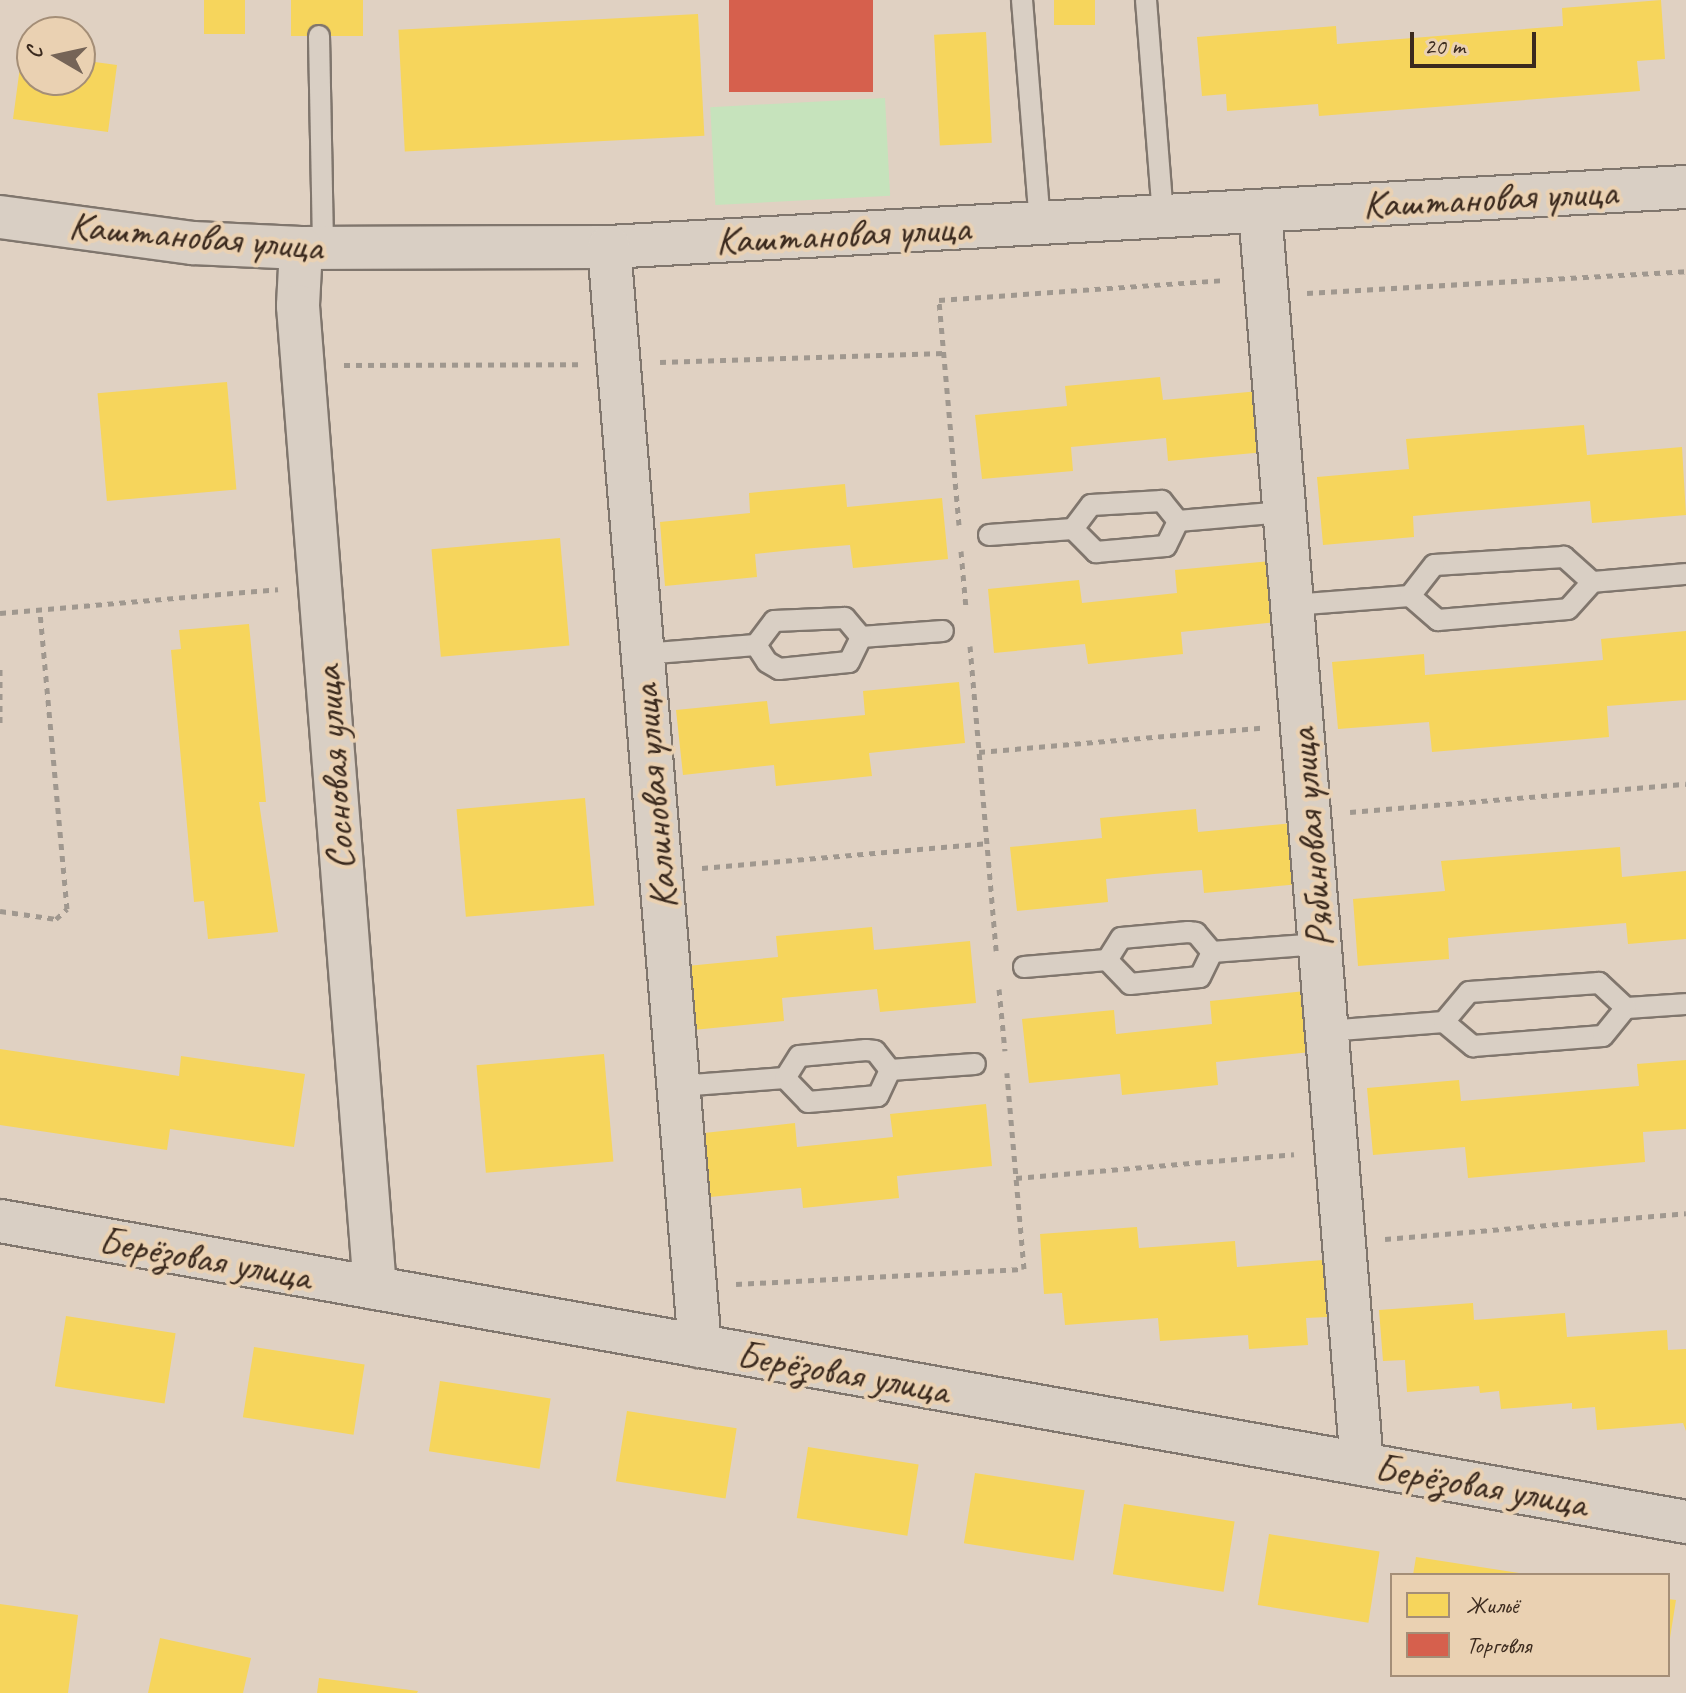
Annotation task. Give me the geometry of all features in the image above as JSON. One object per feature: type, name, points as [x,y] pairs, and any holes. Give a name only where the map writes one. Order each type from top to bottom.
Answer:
[{"type":"street","name":"Каштановая улица","points":[[0,217],[193,243],[312,248],[609,247],[1686,187]]},
{"type":"street","name":"Рябиновая улица","points":[[1260,211],[1362,1464]]},
{"type":"street","name":"Калиновая улица","points":[[609,247],[700,1346]]},
{"type":"street","name":"Сосновая улица","points":[[312,248],[298,306],[375,1288]]},
{"type":"street","name":"Берёзовая улица","points":[[0,1221],[1686,1522]]},
{"type":"lane","points":[[1022,0],[1040,223]]},
{"type":"lane","points":[[1146,0],[1163,216]]},
{"type":"lane","points":[[312,248],[319,36]]},
{"type":"lane","points":[[989,535],[1073,529],[1091,505],[1154,500],[1168,506],[1178,521]]},
{"type":"lane","points":[[1178,521],[1284,512]]},
{"type":"lane","points":[[1073,529],[1089,551],[1134,549],[1166,546],[1178,521]]},
{"type":"lane","points":[[1410,596],[1434,565],[1564,557],[1592,582]]},
{"type":"lane","points":[[1292,605],[1410,596],[1438,620],[1568,609],[1592,582],[1686,574]]},
{"type":"lane","points":[[643,654],[756,645],[774,621],[845,618],[861,637]]},
{"type":"lane","points":[[861,637],[943,631]]},
{"type":"lane","points":[[756,645],[779,669],[849,662],[861,637]]},
{"type":"lane","points":[[1107,960],[1121,938],[1188,932],[1202,938],[1212,952]]},
{"type":"lane","points":[[1212,952],[1320,944]]},
{"type":"lane","points":[[1107,960],[1130,984],[1200,977],[1212,952]]},
{"type":"lane","points":[[1024,967],[1107,960]]},
{"type":"lane","points":[[1444,1022],[1469,992],[1599,983],[1626,1008],[1686,1004]]},
{"type":"lane","points":[[1327,1031],[1444,1022],[1473,1046],[1603,1036],[1626,1008]]},
{"type":"lane","points":[[785,1078],[799,1056],[866,1050],[875,1051],[890,1070]]},
{"type":"lane","points":[[890,1070],[975,1064]]},
{"type":"lane","points":[[785,1078],[802,1100],[834,1100],[878,1096],[890,1070]]},
{"type":"lane","points":[[679,1086],[785,1078]]},
{"type":"path","points":[[967,613],[939,300],[1686,271]]},
{"type":"path","points":[[0,613],[320,585]]},
{"type":"path","points":[[0,911],[56,919],[67,909],[40,610]]},
{"type":"path","points":[[968,628],[998,968]]},
{"type":"path","points":[[0,669],[0,728]]},
{"type":"path","points":[[979,752],[1302,724]]},
{"type":"path","points":[[1309,816],[1686,784]]},
{"type":"path","points":[[661,872],[987,843]]},
{"type":"path","points":[[695,1286],[1024,1269],[999,984]]},
{"type":"path","points":[[1016,1178],[1337,1150]]},
{"type":"path","points":[[1344,1242],[1686,1213]]},
{"type":"green space","points":[[885,98],[890,196],[715,205],[710,107]]},
{"type":"building: Жильё","points":[[204,0],[245,0],[245,34],[204,34]]},
{"type":"building: Жильё","points":[[291,0],[363,0],[363,36],[291,36]]},
{"type":"building: Жильё","points":[[1054,0],[1095,0],[1095,25],[1054,25]]},
{"type":"building: Жильё","points":[[1661,0],[1665,59],[1637,61],[1640,91],[1319,116],[1318,104],[1227,111],[1226,94],[1202,96],[1197,37],[1336,26],[1337,44],[1563,26],[1562,8]]},
{"type":"building: Жильё","points":[[698,14],[704,136],[405,152],[398,30]]},
{"type":"building: Жильё","points":[[986,32],[992,143],[940,146],[934,35]]},
{"type":"building: Жильё","points":[[96,62],[117,65],[108,132],[13,119],[16,96],[96,96]]},
{"type":"building: Жильё","points":[[1160,377],[1163,400],[1259,391],[1265,452],[1168,461],[1166,438],[1071,447],[1073,471],[982,479],[975,415],[1067,406],[1065,386]]},
{"type":"building: Жильё","points":[[227,382],[236,490],[107,501],[97,393]]},
{"type":"building: Жильё","points":[[1584,425],[1587,455],[1682,447],[1686,515],[1592,523],[1590,501],[1413,516],[1414,537],[1323,545],[1317,477],[1409,469],[1406,439]]},
{"type":"building: Жильё","points":[[845,484],[847,507],[942,498],[948,559],[853,568],[850,545],[802,549],[755,554],[757,577],[665,586],[660,522],[750,513],[749,493]]},
{"type":"building: Жильё","points":[[560,538],[569,646],[441,657],[431,549]]},
{"type":"building: Жильё","points":[[1271,561],[1277,622],[1181,632],[1183,654],[1088,664],[1085,644],[994,653],[988,589],[1079,580],[1082,603],[1177,593],[1175,570]]},
{"type":"building: Жильё","points":[[249,624],[266,802],[259,802],[278,932],[208,939],[204,901],[194,902],[171,650],[181,649],[179,630]]},
{"type":"building: Жильё","points":[[1686,631],[1686,700],[1607,706],[1609,737],[1432,752],[1429,722],[1338,729],[1332,662],[1424,654],[1425,675],[1603,660],[1601,639]]},
{"type":"building: Жильё","points":[[959,682],[965,743],[869,753],[872,776],[776,786],[774,765],[683,775],[676,710],[767,701],[770,724],[865,715],[863,691]]},
{"type":"building: Жильё","points":[[585,798],[594,906],[466,917],[456,809]]},
{"type":"building: Жильё","points":[[1196,809],[1198,832],[1294,823],[1300,884],[1204,893],[1202,870],[1154,874],[1106,879],[1108,902],[1017,911],[1010,847],[1102,838],[1100,818]]},
{"type":"building: Жильё","points":[[1620,847],[1622,877],[1686,871],[1686,939],[1628,944],[1626,923],[1448,938],[1449,959],[1358,966],[1353,899],[1445,891],[1441,861]]},
{"type":"building: Жильё","points":[[872,927],[874,950],[970,941],[976,1003],[880,1012],[877,989],[782,998],[784,1021],[693,1030],[687,966],[778,957],[776,936]]},
{"type":"building: Жильё","points":[[1305,991],[1311,1052],[1216,1062],[1218,1085],[1122,1095],[1120,1074],[1029,1083],[1022,1019],[1114,1010],[1116,1034],[1212,1024],[1210,1001]]},
{"type":"building: Жильё","points":[[0,1049],[179,1076],[181,1056],[305,1074],[294,1147],[170,1129],[167,1150],[0,1125]]},
{"type":"building: Жильё","points":[[604,1054],[613,1162],[486,1173],[476,1065]]},
{"type":"building: Жильё","points":[[1686,1060],[1686,1129],[1643,1132],[1645,1162],[1468,1178],[1465,1147],[1373,1155],[1367,1088],[1459,1080],[1461,1101],[1639,1086],[1637,1064]]},
{"type":"building: Жильё","points":[[986,1104],[992,1166],[897,1176],[899,1198],[803,1208],[801,1188],[710,1197],[704,1133],[795,1123],[797,1147],[893,1137],[890,1114]]},
{"type":"building: Жильё","points":[[1137,1227],[1139,1248],[1235,1241],[1237,1267],[1323,1260],[1327,1317],[1306,1318],[1308,1345],[1249,1349],[1248,1335],[1160,1341],[1158,1318],[1065,1325],[1062,1293],[1044,1294],[1040,1234]]},
{"type":"building: Жильё","points":[[1473,1303],[1474,1320],[1565,1313],[1567,1337],[1667,1330],[1668,1350],[1686,1349],[1686,1431],[1683,1423],[1597,1430],[1595,1407],[1572,1409],[1572,1403],[1501,1409],[1499,1391],[1480,1393],[1479,1386],[1407,1392],[1405,1360],[1383,1361],[1379,1310]]},
{"type":"building: Жильё","points":[[66,1316],[176,1333],[165,1403],[55,1386]]},
{"type":"building: Жильё","points":[[254,1347],[365,1365],[354,1435],[243,1417]]},
{"type":"building: Жильё","points":[[440,1381],[551,1399],[540,1469],[429,1451]]},
{"type":"building: Жильё","points":[[627,1411],[737,1428],[726,1498],[616,1481]]},
{"type":"building: Жильё","points":[[808,1447],[919,1465],[907,1536],[797,1518]]},
{"type":"building: Жильё","points":[[975,1473],[1085,1490],[1074,1560],[964,1543]]},
{"type":"building: Жильё","points":[[1124,1504],[1235,1522],[1224,1592],[1113,1574]]},
{"type":"building: Жильё","points":[[1269,1534],[1380,1552],[1368,1623],[1258,1605]]},
{"type":"building: Жильё","points":[[1416,1557],[1519,1573],[1413,1573]]},
{"type":"building: Жильё","points":[[1670,1599],[1676,1600],[1670,1638]]},
{"type":"building: Жильё","points":[[0,1604],[78,1615],[68,1693],[0,1693]]},
{"type":"building: Жильё","points":[[160,1638],[251,1658],[243,1693],[148,1693]]},
{"type":"building: Жильё","points":[[319,1678],[418,1691],[317,1693]]},
{"type":"building: Торговля","points":[[729,0],[873,0],[873,92],[729,92]]}]
